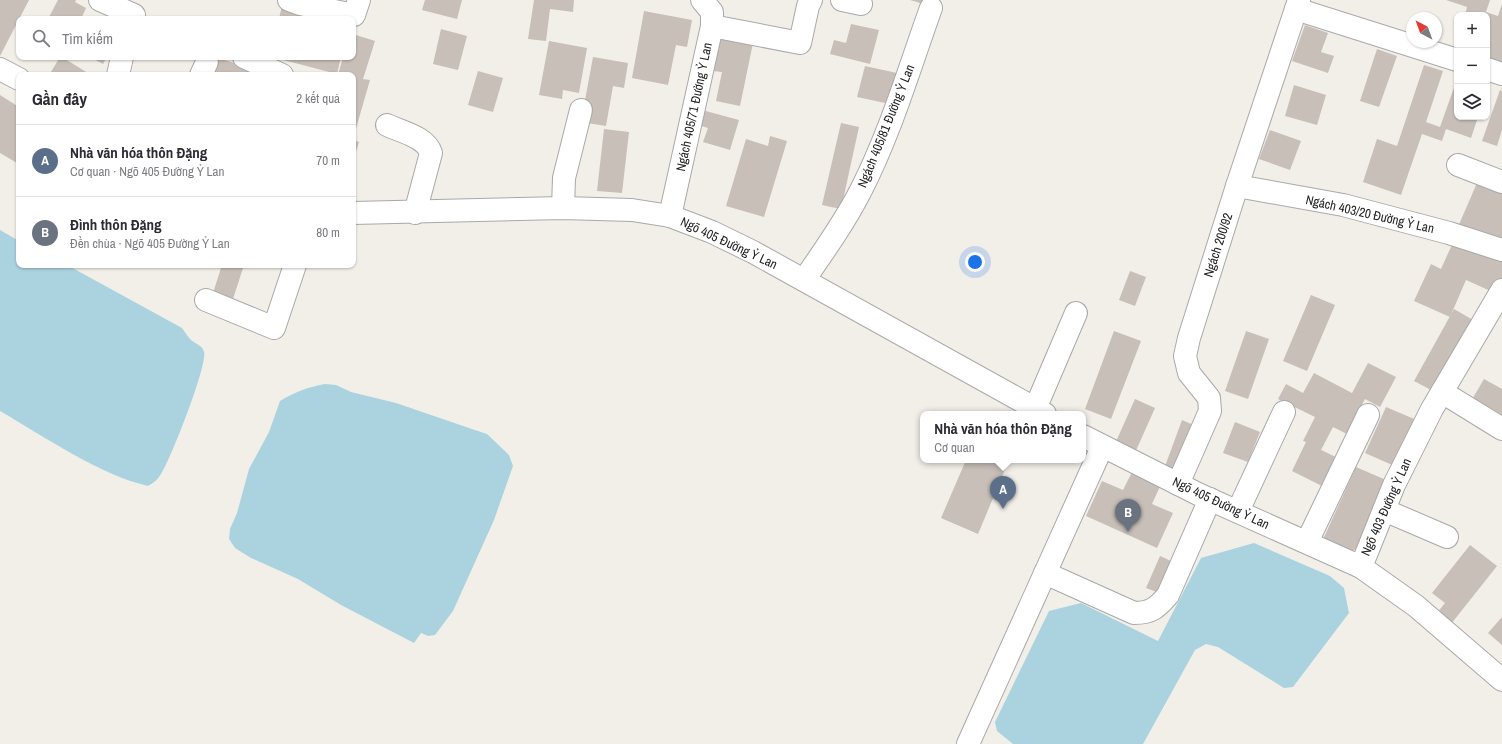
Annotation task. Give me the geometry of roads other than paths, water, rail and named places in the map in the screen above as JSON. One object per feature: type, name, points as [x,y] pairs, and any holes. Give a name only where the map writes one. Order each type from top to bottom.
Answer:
[{"type":"street","points":[[100,0],[136,11]]},
{"type":"street","points":[[289,0],[300,4],[354,15],[359,0]]},
{"type":"street","name":"Ngách 405/71 Đường Ỷ Lan","points":[[670,216],[712,26],[712,12],[702,0]]},
{"type":"street","points":[[712,26],[800,43],[808,6],[811,0]]},
{"type":"street","points":[[1298,4],[1454,59]]},
{"type":"street","name":"Ngách 200/92","points":[[1178,484],[1210,411],[1209,398],[1190,373],[1185,356],[1189,338],[1237,186],[1298,4]]},
{"type":"street","name":"Ngách 405/81 Đường Ỷ Lan","points":[[804,280],[836,234],[863,186],[891,120],[931,8]]},
{"type":"street","points":[[250,60],[276,72]]},
{"type":"street","points":[[0,69],[16,77]]},
{"type":"street","points":[[1490,70],[1502,74]]},
{"type":"street","points":[[563,208],[564,178],[581,110]]},
{"type":"street","points":[[387,125],[424,142],[429,146],[431,153],[414,213]]},
{"type":"street","points":[[1458,166],[1502,182]]},
{"type":"street","name":"Ngách 403/20 Đường Ỷ Lan","points":[[1237,186],[1343,206],[1449,233],[1502,250]]},
{"type":"street","name":"Ngõ 405 Đường Ỷ Lan","points":[[356,213],[414,213],[563,208],[632,210],[670,216],[733,242],[1040,411]]},
{"type":"street","points":[[206,300],[274,328],[294,268]]},
{"type":"street","name":"Ngõ 403 Đường Ỷ Lan","points":[[1502,290],[1432,409],[1398,478],[1361,567],[1416,606],[1502,680]]},
{"type":"street","points":[[1040,411],[1076,313]]},
{"type":"street","points":[[1442,392],[1502,429]]},
{"type":"street","points":[[1238,511],[1284,412]]},
{"type":"street","points":[[1307,542],[1368,415]]},
{"type":"street","name":"Ngõ 405 Đường Ỷ Lan","points":[[1086,438],[1178,484],[1361,567]]},
{"type":"street","points":[[968,744],[1102,446]]},
{"type":"street","points":[[1045,573],[1134,613],[1146,613],[1159,606],[1168,595],[1210,499]]},
{"type":"street","points":[[1384,510],[1447,537]]},
{"type":"water","points":[[0,230],[16,239],[16,268],[72,268],[182,328],[187,336],[201,347],[204,352],[204,360],[195,392],[180,433],[166,466],[159,478],[148,486],[130,481],[91,464],[0,411]]},
{"type":"water","points":[[325,384],[336,385],[351,392],[396,403],[487,434],[509,455],[513,466],[494,520],[453,611],[435,635],[428,636],[421,633],[414,643],[341,605],[298,579],[251,558],[235,548],[229,539],[230,529],[237,513],[249,469],[269,432],[280,401],[302,390]]},
{"type":"water","points":[[1254,543],[1330,576],[1344,588],[1349,613],[1293,687],[1284,688],[1218,647],[1206,644],[1195,650],[1143,744],[1013,744],[997,731],[995,722],[1049,611],[1081,603],[1158,641],[1201,558]]},
{"type":"place","name":"Nhà văn hóa thôn Đặng","points":[[1003,509]]},
{"type":"place","name":"Đình thôn Đặng","points":[[1128,532]]}]
